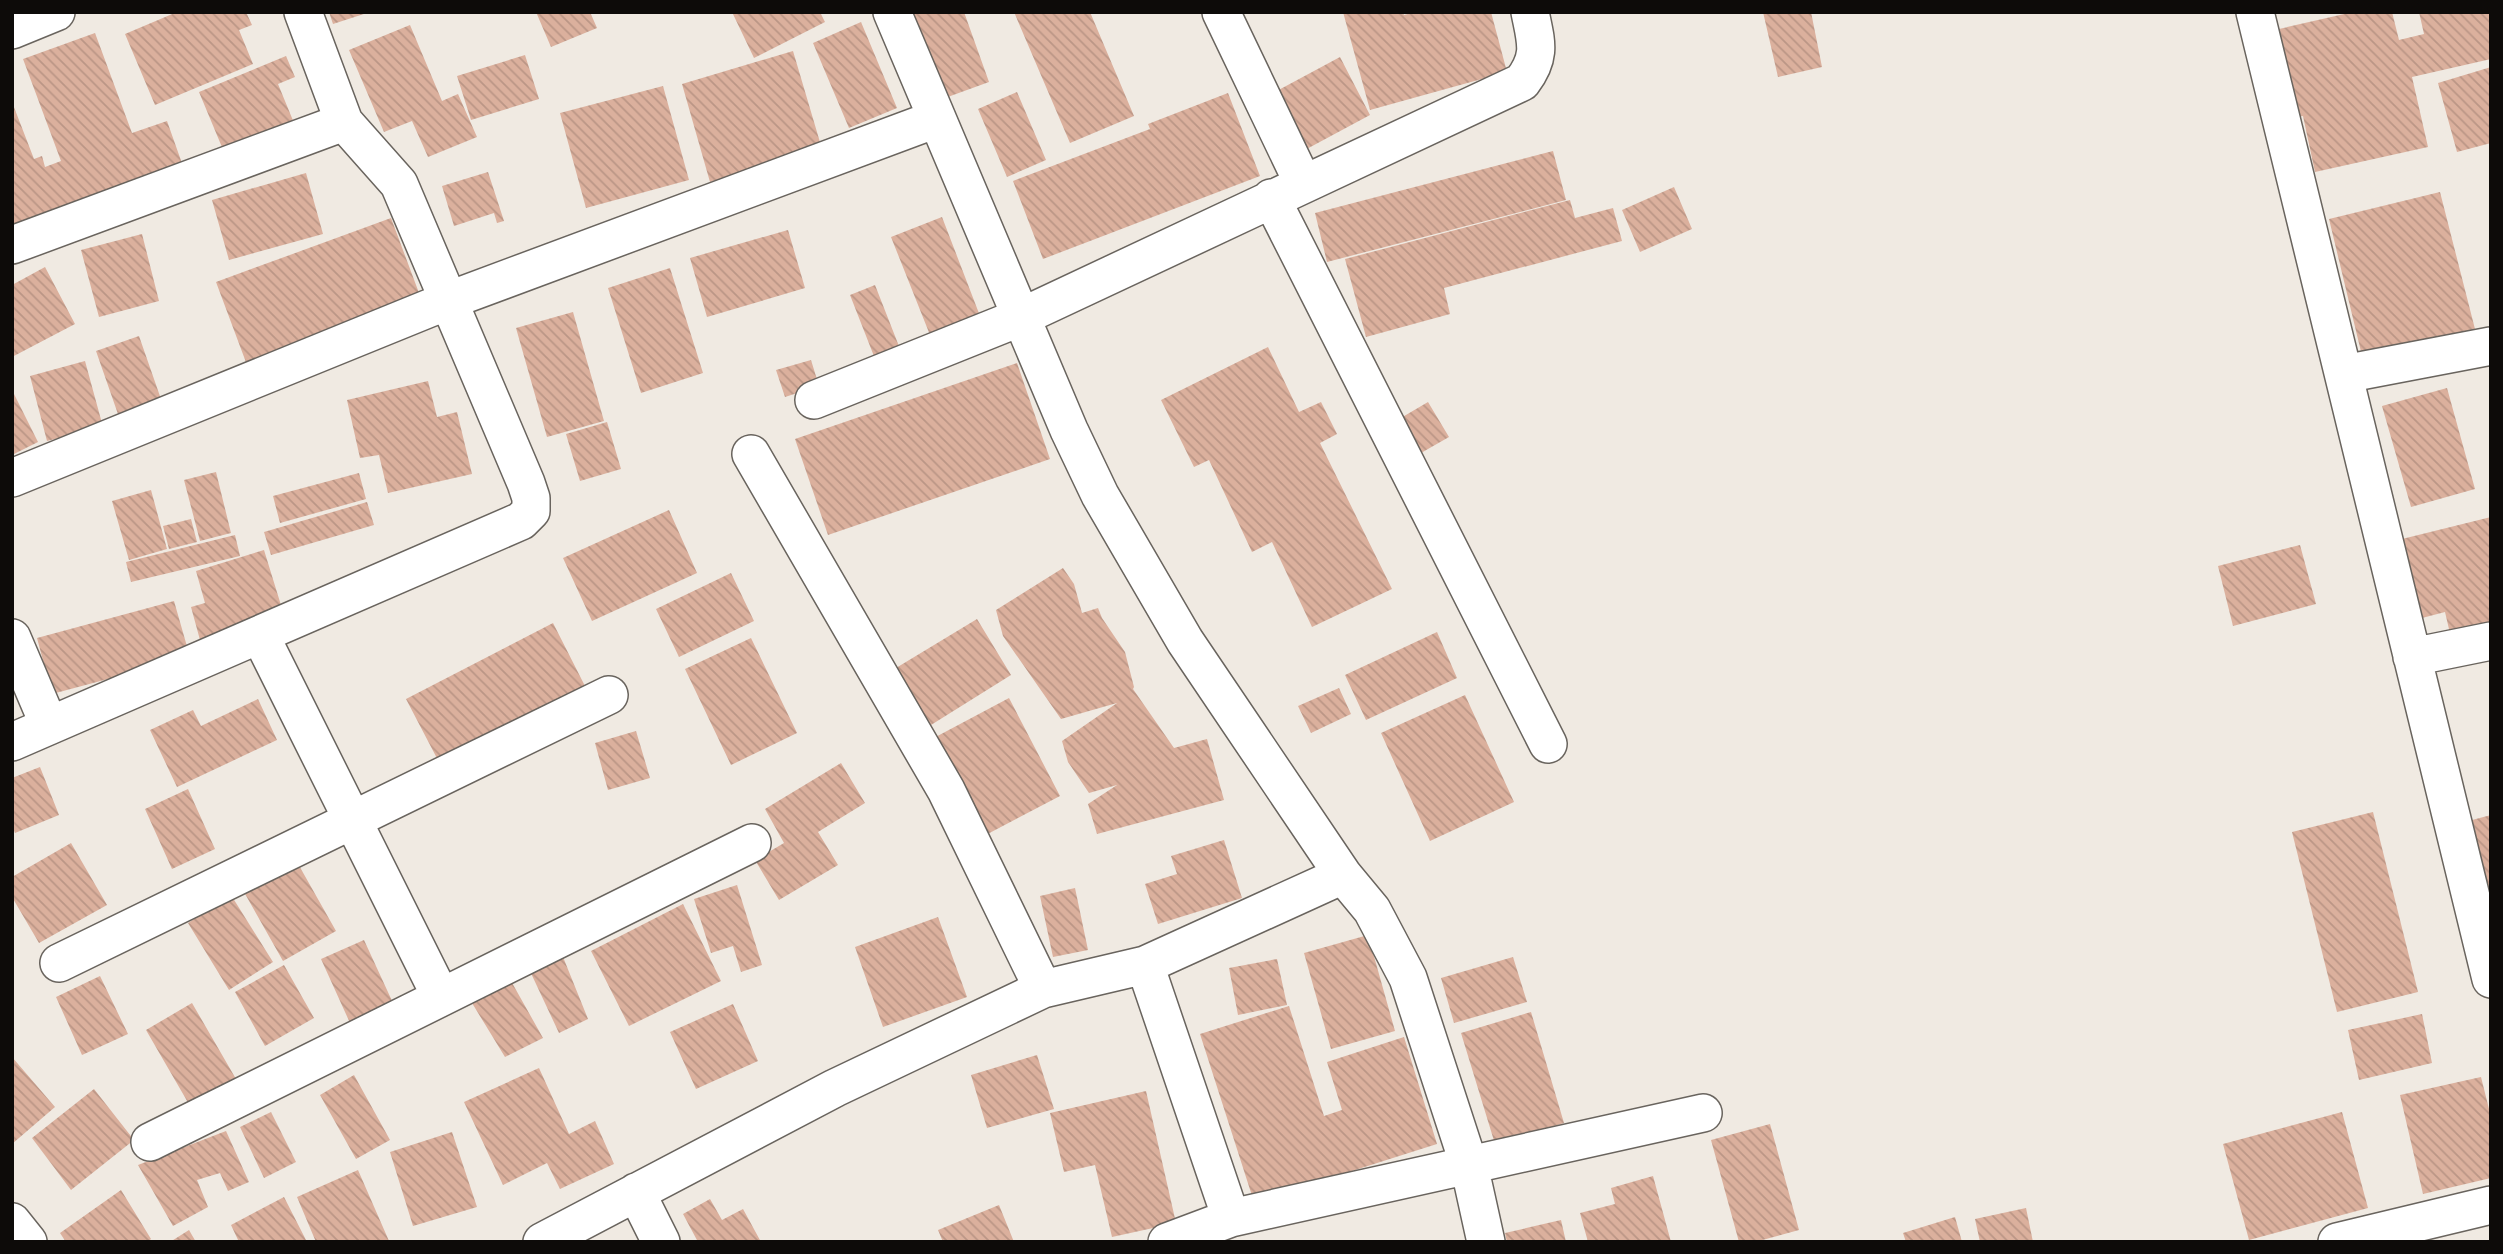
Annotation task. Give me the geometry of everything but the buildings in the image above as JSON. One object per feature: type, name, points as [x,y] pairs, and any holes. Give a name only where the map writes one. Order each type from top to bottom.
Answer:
[{"type":"street","points":[[12,30],[56,12]]},
{"type":"street","points":[[12,742],[521,520],[531,511],[531,498],[526,483],[399,184],[344,122],[303,12]]},
{"type":"street","points":[[892,12],[1069,430],[1107,507],[1185,642],[1343,875],[1372,910],[1408,978],[1469,1165],[1486,1242]]},
{"type":"street","points":[[1221,12],[1287,191],[1548,744]]},
{"type":"street","points":[[814,400],[1021,317],[1522,82],[1532,69],[1537,50],[1530,12]]},
{"type":"street","points":[[2255,12],[2412,657],[2486,942],[2491,979]]},
{"type":"street","points":[[12,478],[447,301],[936,119]]},
{"type":"street","points":[[12,245],[344,122]]},
{"type":"street","points":[[2344,374],[2491,346]]},
{"type":"street","points":[[751,454],[946,790],[1043,989]]},
{"type":"street","points":[[260,635],[442,997]]},
{"type":"street","points":[[12,638],[49,725]]},
{"type":"street","points":[[2412,657],[2491,641]]},
{"type":"street","points":[[60,963],[609,695]]},
{"type":"street","points":[[150,1142],[752,843]]},
{"type":"street","points":[[542,1242],[835,1088],[1043,989],[1145,965],[1343,875]]},
{"type":"street","points":[[1145,965],[1231,1218]]},
{"type":"street","points":[[1167,1242],[1231,1218],[1703,1113]]},
{"type":"street","points":[[636,1192],[661,1242]]},
{"type":"street","points":[[2337,1242],[2491,1205]]},
{"type":"street","points":[[12,1222],[28,1242]]}]
